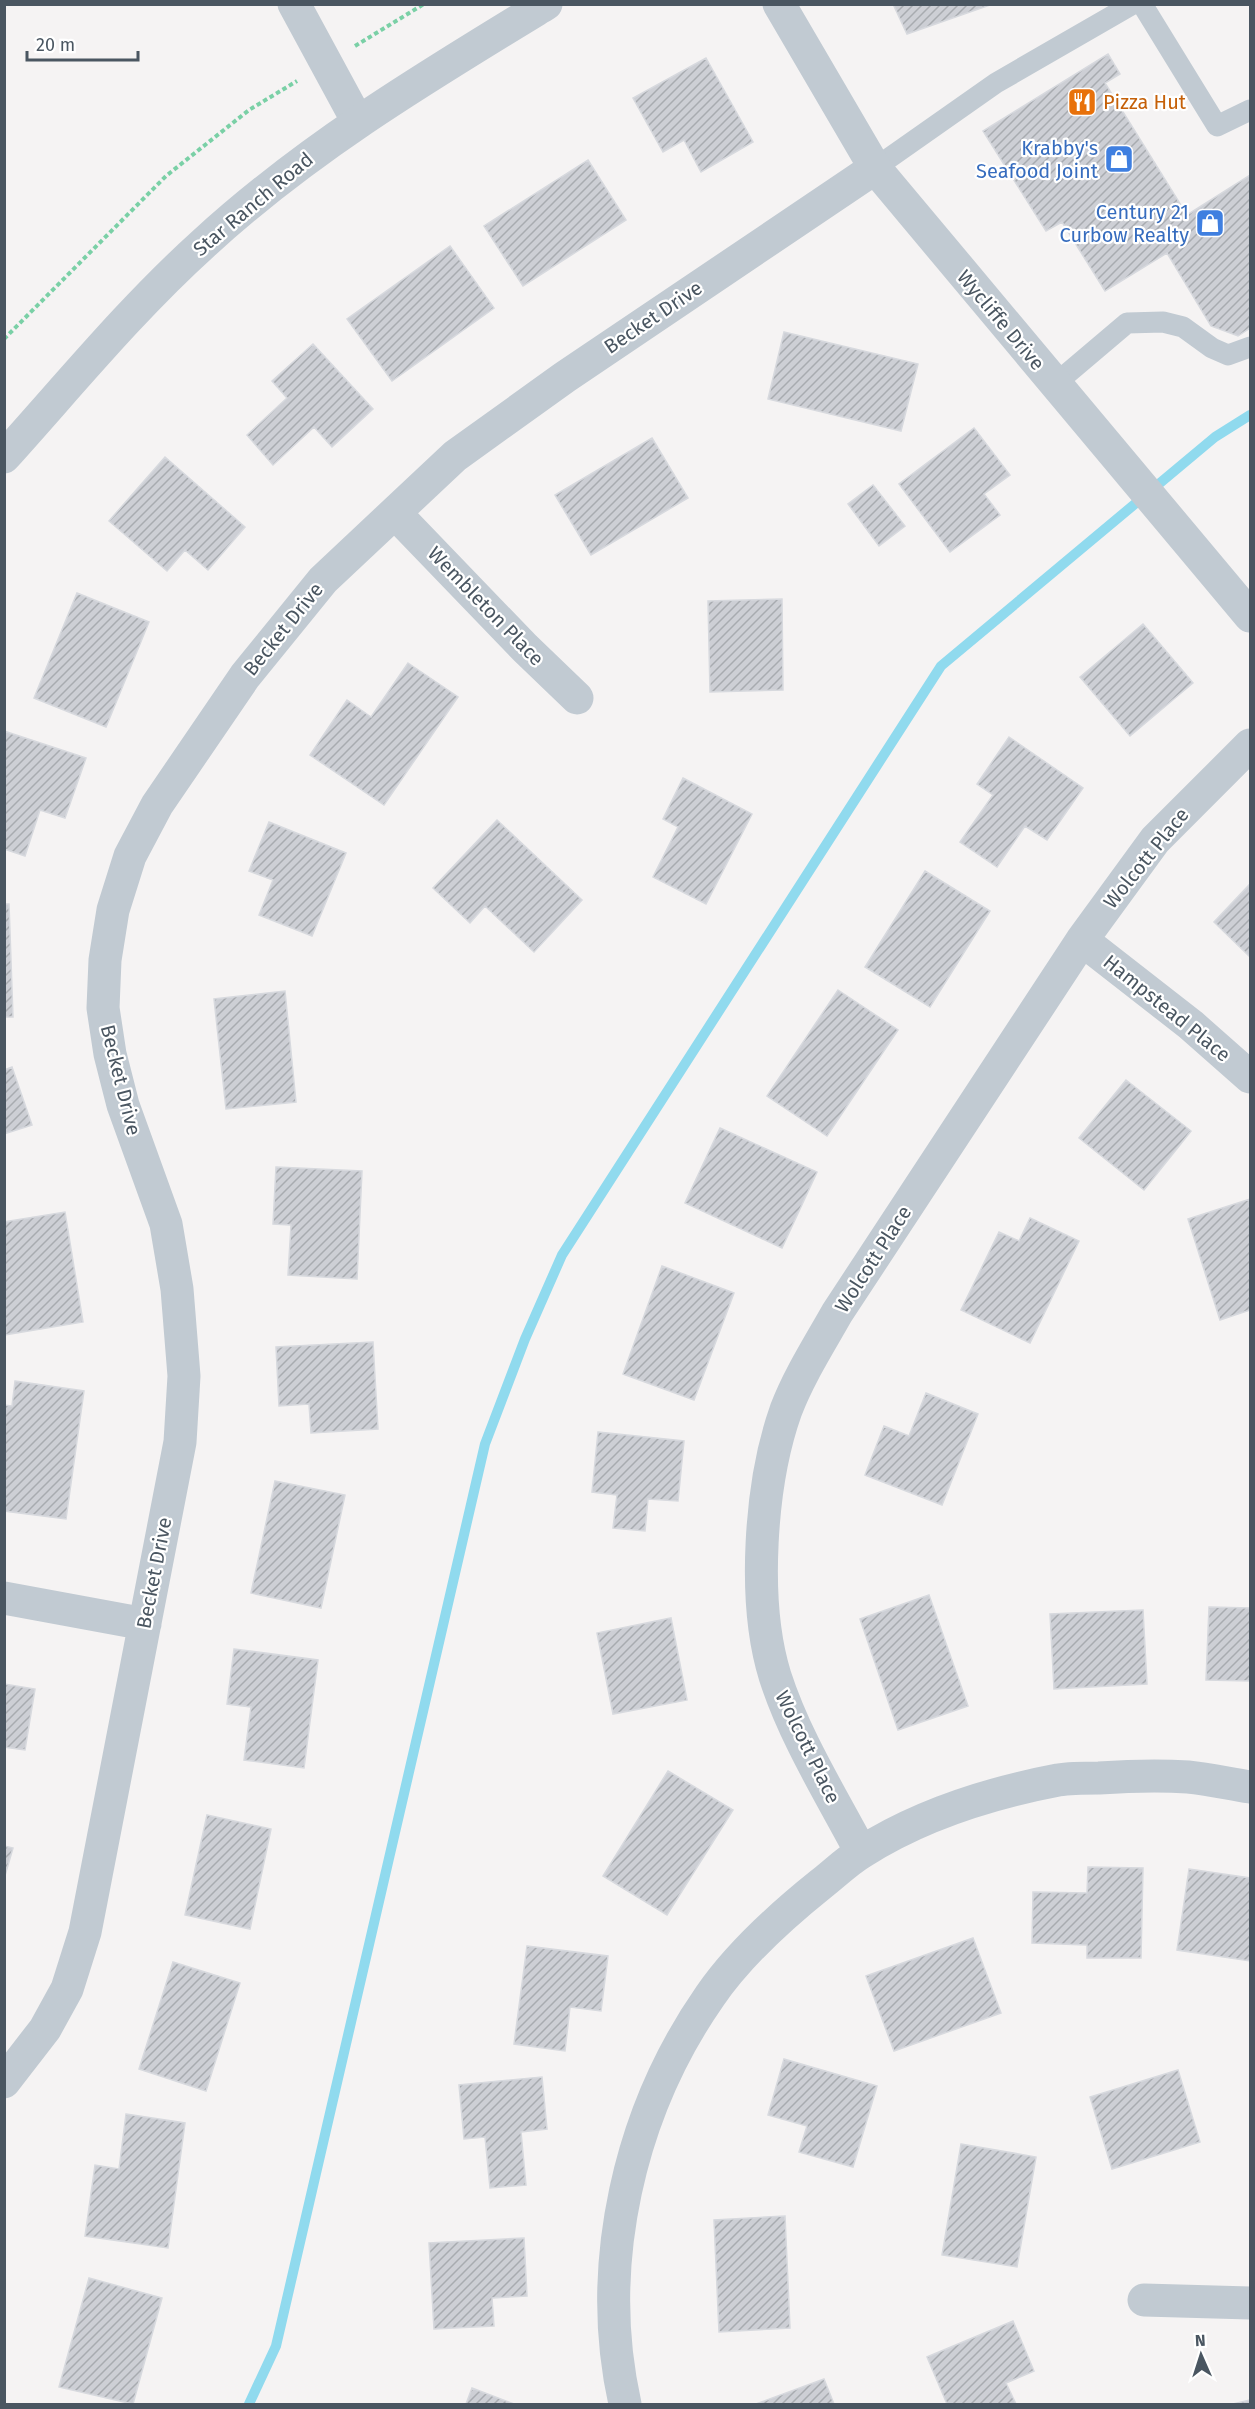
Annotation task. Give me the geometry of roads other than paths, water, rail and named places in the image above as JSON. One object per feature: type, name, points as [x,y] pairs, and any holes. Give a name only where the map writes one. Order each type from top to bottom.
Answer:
[{"type":"street","points":[[294,4],[358,122]]},
{"type":"street","name":"Star Ranch Road","points":[[4,457],[134,312],[202,244],[290,171],[358,122],[546,4]]},
{"type":"street","name":"Wycliffe Drive","points":[[779,4],[875,168],[1251,616]]},
{"type":"street","name":"Becket Drive","points":[[4,2082],[45,2029],[67,1989],[85,1932],[180,1442],[184,1376],[177,1289],[166,1224],[123,1105],[110,1054],[103,1008],[105,960],[112,910],[130,856],[157,805],[245,676],[323,580],[455,456],[565,376],[875,168]]},
{"type":"street","name":"Wembleton Place","points":[[395,513],[525,648],[577,698]]},
{"type":"street","name":"Wolcott Place","points":[[861,1852],[802,1741],[775,1676],[764,1621],[762,1567],[765,1515],[772,1463],[786,1411],[806,1366],[837,1313],[1082,940],[1155,840],[1251,745]]},
{"type":"street","name":"Hampstead Place","points":[[1082,940],[1191,1025],[1251,1077]]},
{"type":"street","points":[[4,1598],[145,1624]]},
{"type":"street","points":[[626,2404],[616,2334],[614,2279],[621,2215],[632,2161],[677,2047],[711,1994],[742,1957],[794,1906],[861,1852],[927,1819],[991,1796],[1060,1780],[1121,1776],[1187,1777],[1251,1787]]},
{"type":"street","points":[[1144,2300],[1251,2303]]},
{"type":"lane","points":[[875,168],[996,83],[1133,4]]},
{"type":"lane","points":[[1142,4],[1217,126],[1251,110]]},
{"type":"lane","points":[[1055,384],[1127,323],[1163,322],[1183,327],[1212,348],[1228,355],[1251,347]]},
{"type":"waterway","points":[[249,2404],[276,2346],[485,1444],[525,1339],[562,1255],[941,666],[1215,437],[1250,415]]},
{"type":"place","name":"Pizza Hut","points":[[1082,102]]},
{"type":"place","name":"Krabby's Seafood Joint","points":[[1119,159]]},
{"type":"place","name":"Century 21 Curbow Realty","points":[[1210,223]]}]
